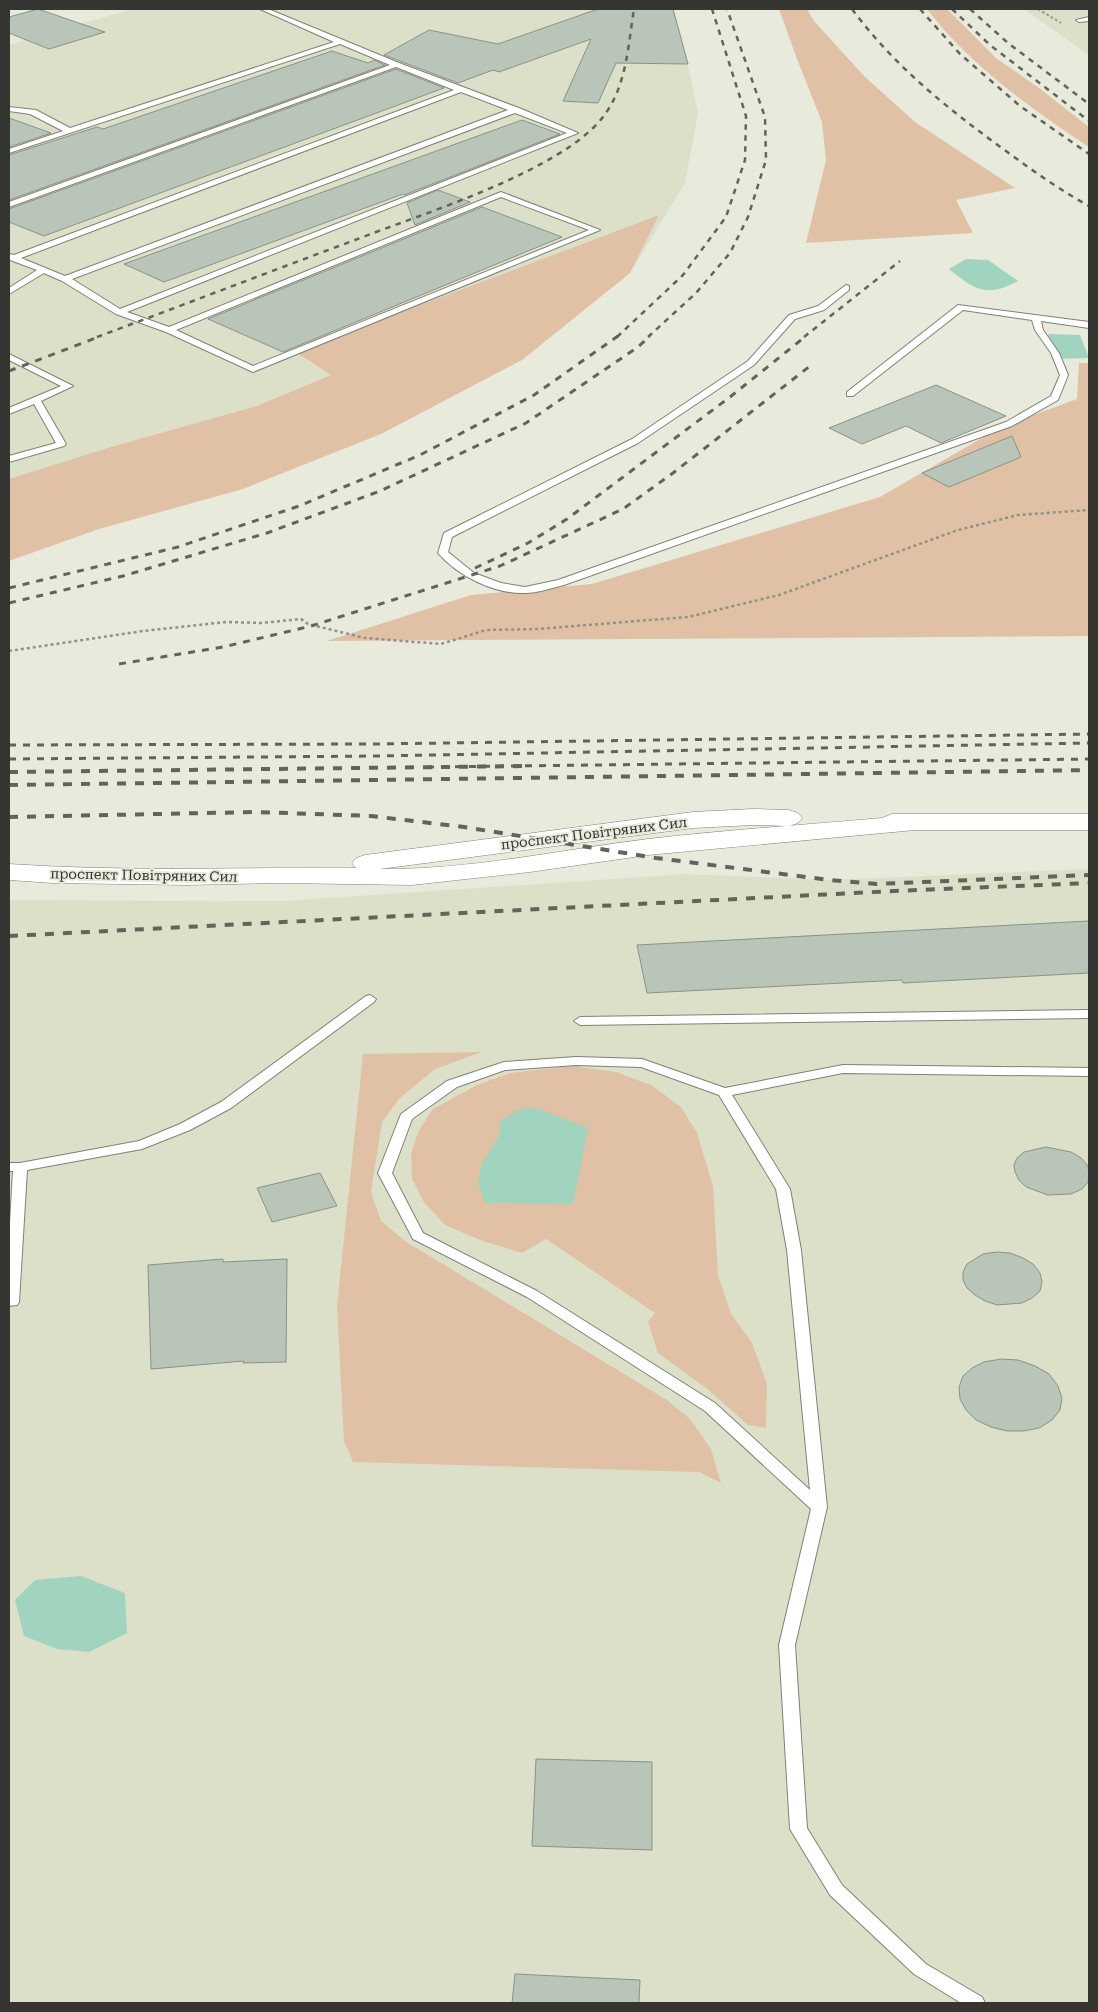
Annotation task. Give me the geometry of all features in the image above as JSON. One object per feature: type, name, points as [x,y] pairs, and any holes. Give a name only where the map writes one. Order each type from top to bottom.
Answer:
[{"type":"main road","name":"проспект Повітряних Сил","points":[[9,872],[53,875],[186,877],[280,875],[412,877],[520,865],[657,846],[911,823],[1089,822]]},
{"type":"lane","points":[[119,312],[574,133],[396,65],[263,9]]},
{"type":"lane","points":[[1079,20],[1089,19]]},
{"type":"lane","points":[[9,151],[340,42]]},
{"type":"lane","points":[[9,206],[396,65]]},
{"type":"lane","points":[[11,257],[461,90]]},
{"type":"lane","points":[[9,109],[23,108],[48,118],[69,131]]},
{"type":"lane","points":[[65,279],[516,110]]},
{"type":"lane","points":[[11,257],[65,279],[119,312],[169,330],[253,369],[596,230],[501,194],[169,330]]},
{"type":"lane","points":[[9,292],[43,270]]},
{"type":"lane","points":[[846,288],[821,308],[792,317],[751,363],[634,440],[447,535],[443,553],[470,575],[498,586],[525,590],[560,583],[1008,424],[1054,398],[1064,374],[1055,353],[1039,330],[1036,318]]},
{"type":"lane","points":[[850,394],[961,307],[1089,325]]},
{"type":"lane","points":[[9,357],[68,386],[9,411]]},
{"type":"lane","points":[[9,459],[61,444],[36,400]]},
{"type":"lane","points":[[12,1302],[14,1167],[142,1145],[185,1128],[226,1105],[370,999]]},
{"type":"lane","points":[[580,1021],[1089,1014]]},
{"type":"lane","points":[[819,1507],[710,1407],[532,1294],[418,1236],[385,1173],[406,1117],[452,1084],[504,1066],[576,1061],[642,1063],[724,1092],[843,1069],[1089,1072]]},
{"type":"lane","points":[[724,1092],[783,1189],[794,1250],[819,1507],[787,1645],[799,1828],[836,1890],[920,1969],[976,2003]]},
{"type":"shaded area","points":[[132,9],[673,9],[681,33],[698,113],[685,183],[630,273],[522,360],[9,521],[9,45]]},
{"type":"shaded area","points":[[779,9],[807,9],[814,21],[864,76],[915,122],[1015,188],[956,200],[973,233],[806,243],[826,160],[822,122]]},
{"type":"shaded area","points":[[927,9],[947,9],[996,58],[1039,88],[1089,127],[1089,147],[1023,101],[982,67],[962,49]]},
{"type":"shaded area","points":[[1024,9],[1089,9],[1089,55]]},
{"type":"shaded area","points":[[659,215],[630,273],[522,360],[381,434],[243,489],[99,529],[9,561],[9,479],[111,447],[257,406],[331,375],[296,352]]},
{"type":"shaded area","points":[[966,259],[988,260],[1018,281],[997,289],[989,290],[974,287],[949,269]]},
{"type":"shaded area","points":[[1048,334],[1080,335],[1089,358],[1057,359]]},
{"type":"shaded area","points":[[1079,363],[1089,363],[1089,636],[327,641],[471,595],[592,584],[880,497],[1001,427],[1077,399]]},
{"type":"shaded area","points":[[1089,869],[1089,2003],[9,2003],[9,900],[282,901],[687,874],[830,880]]},
{"type":"shaded area","points":[[482,1052],[435,1069],[399,1099],[382,1122],[371,1192],[381,1221],[405,1241],[667,1400],[690,1419],[711,1449],[721,1483],[699,1472],[353,1462],[344,1441],[337,1306],[363,1054]]},
{"type":"shaded area","points":[[572,1066],[616,1072],[651,1085],[681,1107],[697,1133],[713,1186],[718,1275],[731,1314],[752,1343],[767,1384],[766,1428],[748,1425],[706,1388],[658,1353],[648,1322],[655,1313],[546,1239],[522,1253],[480,1240],[445,1225],[423,1201],[412,1179],[411,1153],[419,1130],[433,1109],[477,1085],[510,1073]]},
{"type":"shaded area","points":[[534,1107],[588,1128],[573,1204],[485,1203],[478,1184],[481,1166],[500,1134],[500,1121],[518,1110]]},
{"type":"shaded area","points":[[81,1576],[125,1593],[127,1633],[89,1652],[57,1649],[24,1636],[15,1600],[35,1580]]},
{"type":"building","points":[[38,9],[105,32],[49,49],[9,33],[9,17]]},
{"type":"building","points":[[598,9],[673,9],[688,64],[616,63],[598,103],[563,101],[591,39],[499,72],[493,70],[458,83],[384,55],[429,30],[498,44]]},
{"type":"building","points":[[332,51],[368,63],[374,60],[385,65],[9,200],[9,155],[97,127],[103,129]]},
{"type":"building","points":[[396,69],[444,88],[44,236],[9,222],[9,209]]},
{"type":"building","points":[[9,118],[51,133],[9,147]]},
{"type":"building","points":[[522,120],[560,134],[404,195],[164,282],[124,264]]},
{"type":"building","points":[[438,190],[470,202],[415,225],[407,203]]},
{"type":"building","points":[[482,207],[562,237],[283,352],[208,319]]},
{"type":"building","points":[[936,385],[1006,416],[941,443],[906,426],[862,444],[829,428]]},
{"type":"building","points":[[1012,436],[1021,457],[949,487],[922,473]]},
{"type":"building","points":[[1089,921],[1089,973],[903,983],[902,980],[647,993],[637,945]]},
{"type":"building","points":[[1046,1147],[1071,1152],[1081,1158],[1088,1166],[1088,1182],[1082,1189],[1071,1194],[1048,1195],[1026,1187],[1019,1180],[1014,1165],[1017,1158],[1024,1152]]},
{"type":"building","points":[[320,1173],[337,1206],[272,1222],[257,1188]]},
{"type":"building","points":[[1010,1253],[1033,1264],[1040,1273],[1042,1282],[1040,1291],[1022,1303],[997,1305],[985,1301],[967,1288],[963,1280],[963,1272],[967,1264],[983,1254]]},
{"type":"building","points":[[223,1259],[223,1262],[287,1259],[286,1362],[243,1363],[244,1361],[151,1369],[148,1265]]},
{"type":"building","points":[[1001,1359],[1018,1360],[1035,1366],[1049,1374],[1058,1386],[1062,1398],[1060,1410],[1052,1420],[1039,1428],[1024,1431],[1007,1431],[991,1427],[976,1420],[966,1410],[960,1399],[959,1387],[963,1376],[972,1368],[984,1362]]},
{"type":"building","points":[[536,1759],[652,1762],[652,1850],[532,1846]]},
{"type":"building","points":[[515,1974],[640,1980],[639,2003],[512,2003]]},
{"type":"railway","points":[[97,337],[451,204],[523,173],[555,156],[583,137],[603,117],[611,105],[622,79],[634,9]]},
{"type":"railway","points":[[617,337],[683,275],[726,217],[745,160],[746,116],[712,9]]},
{"type":"railway","points":[[648,337],[696,293],[730,253],[748,217],[766,160],[765,117],[727,9]]},
{"type":"railway","points":[[852,9],[886,50],[943,103],[1026,166],[1089,206]]},
{"type":"railway","points":[[920,9],[960,54],[1020,106],[1089,154]]},
{"type":"railway","points":[[952,9],[990,45],[1089,121]]},
{"type":"railway","points":[[970,9],[1008,43],[1089,104]]},
{"type":"railway","points":[[804,337],[900,261]]},
{"type":"railway","points":[[9,371],[101,336]]},
{"type":"railway","points":[[9,588],[178,547],[299,506],[420,455],[534,395],[618,336]]},
{"type":"railway","points":[[9,603],[123,576],[267,533],[380,491],[526,423],[638,347],[650,336]]},
{"type":"railway","points":[[475,568],[528,543],[567,519],[730,397],[806,336]]},
{"type":"railway","points":[[119,664],[223,647],[311,626],[500,566],[623,509],[673,473],[810,366]]},
{"type":"railway","points":[[9,745],[374,744],[1089,734]]},
{"type":"railway","points":[[9,759],[377,756],[1089,743]]},
{"type":"railway","points":[[427,767],[1089,759]]},
{"type":"railway","points":[[9,772],[530,766]]},
{"type":"railway","points":[[9,785],[1089,770]]},
{"type":"railway","points":[[9,817],[256,812],[371,816],[464,827],[656,858],[830,880],[877,884],[1089,875]]},
{"type":"railway","points":[[9,936],[894,891],[1089,883]]}]
